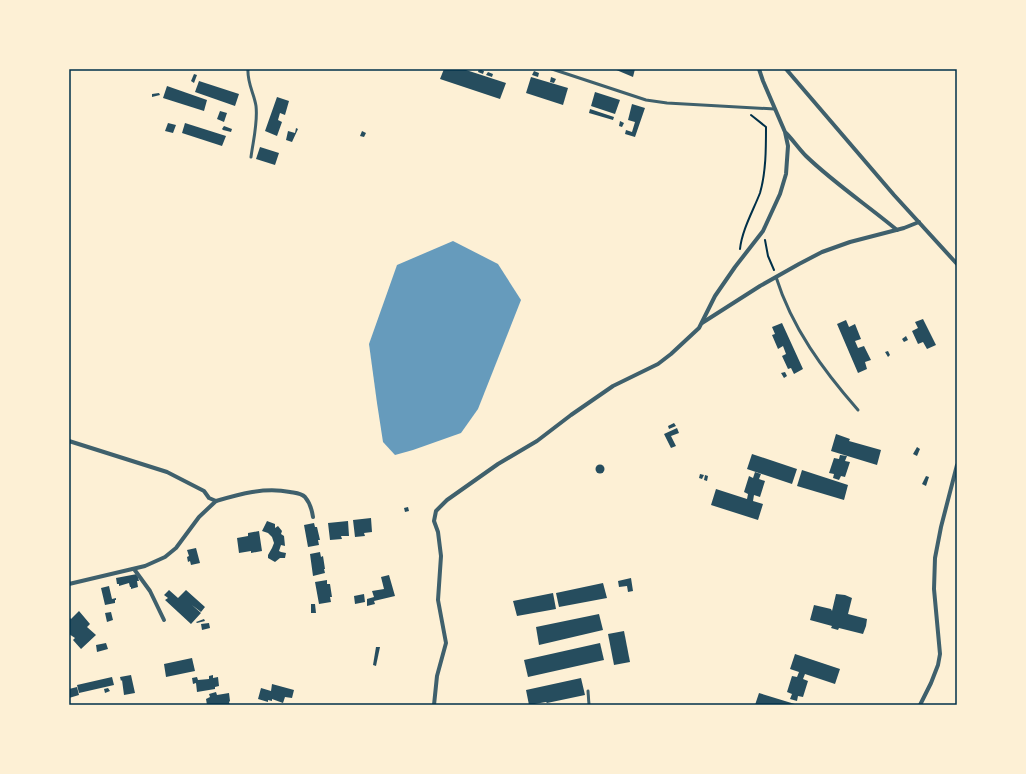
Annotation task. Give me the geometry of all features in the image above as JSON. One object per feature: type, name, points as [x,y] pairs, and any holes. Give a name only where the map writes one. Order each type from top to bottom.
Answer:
[{"type":"street","points":[[702,323],[716,296],[735,267],[764,231],[780,194],[786,174],[788,146],[785,132],[759,69]]},
{"type":"street","points":[[786,69],[890,190],[957,264]]},
{"type":"street","points":[[785,132],[805,155],[819,168],[897,230]]},
{"type":"street","points":[[434,705],[438,676],[446,643],[438,600],[442,556],[438,532],[434,521],[436,511],[447,500],[498,464],[537,441],[613,386],[649,370],[658,364],[682,345],[702,323],[740,298],[822,252],[850,242],[897,230],[919,222]]},
{"type":"street","points":[[952,258],[957,259]]},
{"type":"street","points":[[69,441],[167,472],[204,491],[209,498],[216,501]]},
{"type":"street","points":[[920,705],[931,683],[938,665],[940,654],[934,589],[935,558],[941,527],[957,464]]},
{"type":"street","points":[[69,584],[145,566],[165,557],[176,548],[199,517],[216,501],[251,492],[270,490],[289,491],[304,497],[310,506],[313,517]]},
{"type":"street","points":[[134,569],[150,591],[164,620]]},
{"type":"lane","points":[[248,69],[247,77],[255,98],[256,111],[256,126],[251,157]]},
{"type":"lane","points":[[552,69],[646,100],[667,103],[775,109]]},
{"type":"lane","points":[[776,277],[788,310],[800,333],[825,370],[858,410]]},
{"type":"lane","points":[[588,691],[589,705]]},
{"type":"path","points":[[743,108],[766,127],[764,172],[760,191],[741,242],[740,250],[743,258]]},
{"type":"path","points":[[764,231],[766,250],[776,277]]},
{"type":"water","points":[[453,241],[498,264],[521,300],[478,409],[461,433],[395,455],[383,442],[369,344],[397,265]]},
{"type":"building","points":[[444,69],[463,69],[506,83],[500,99],[440,79]]},
{"type":"building","points":[[479,69],[484,71],[483,74],[478,72]]},
{"type":"building","points":[[614,69],[635,69],[633,77]]},
{"type":"building","points":[[534,71],[539,73],[538,77],[532,75]]},
{"type":"building","points":[[488,72],[493,74],[492,77],[486,75]]},
{"type":"building","points":[[194,74],[197,75],[194,83],[191,81]]},
{"type":"building","points":[[531,77],[568,88],[563,105],[526,93]]},
{"type":"building","points":[[551,77],[556,79],[554,83],[550,82]]},
{"type":"building","points":[[199,81],[239,94],[235,106],[195,92]]},
{"type":"building","points":[[167,86],[207,100],[204,111],[163,98]]},
{"type":"building","points":[[595,92],[620,100],[615,114],[591,106]]},
{"type":"building","points":[[159,93],[160,95],[152,97],[152,94]]},
{"type":"building","points":[[277,97],[289,101],[285,115],[280,113],[278,120],[282,122],[277,136],[265,131]]},
{"type":"building","points":[[632,104],[645,108],[635,137],[625,134],[626,130],[632,132],[635,122],[628,120]]},
{"type":"building","points":[[590,109],[614,117],[613,120],[589,113]]},
{"type":"building","points":[[220,111],[227,113],[224,122],[217,119]]},
{"type":"building","points":[[620,121],[624,123],[622,127],[619,126]]},
{"type":"building","points":[[168,123],[176,125],[173,133],[165,131]]},
{"type":"building","points":[[185,123],[226,136],[222,146],[182,133]]},
{"type":"building","points":[[224,126],[232,129],[231,132],[223,130],[222,129]]},
{"type":"building","points":[[296,128],[298,129],[292,142],[286,140],[288,131],[295,133]]},
{"type":"building","points":[[362,131],[366,133],[364,137],[360,136]]},
{"type":"building","points":[[260,147],[279,153],[275,165],[256,159]]},
{"type":"building","points":[[923,319],[936,345],[927,349],[923,342],[918,344],[912,331],[918,328],[915,322]]},
{"type":"building","points":[[846,320],[849,327],[855,324],[861,339],[855,341],[858,348],[864,346],[871,360],[865,362],[867,369],[858,373],[837,324]]},
{"type":"building","points":[[782,323],[803,369],[794,374],[791,368],[788,369],[782,356],[786,354],[783,346],[778,349],[772,335],[775,334],[772,327]]},
{"type":"building","points":[[906,336],[908,340],[904,342],[902,339]]},
{"type":"building","points":[[888,351],[890,355],[888,357],[885,352]]},
{"type":"building","points":[[785,372],[787,376],[784,378],[781,373]]},
{"type":"building","points":[[674,423],[676,426],[669,429],[668,426]]},
{"type":"building","points":[[677,428],[679,433],[671,436],[676,446],[671,448],[664,434]]},
{"type":"building","points":[[836,434],[850,439],[849,441],[881,450],[877,465],[831,451]]},
{"type":"building","points":[[917,447],[920,449],[917,456],[913,454]]},
{"type":"building","points":[[752,454],[797,469],[792,484],[747,469]]},
{"type":"building","points":[[840,455],[847,456],[845,461],[850,462],[845,477],[841,476],[839,480],[833,478],[834,474],[829,473],[834,458],[839,459]]},
{"type":"building","points":[[600,464],[605,469],[600,474],[595,469]]},
{"type":"building","points":[[802,470],[848,485],[844,500],[797,486]]},
{"type":"building","points":[[755,472],[761,474],[759,479],[765,481],[760,497],[754,495],[753,501],[763,504],[758,520],[711,505],[716,489],[747,499],[748,494],[744,492],[749,476],[753,478]]},
{"type":"building","points":[[700,474],[704,475],[702,479],[699,478]]},
{"type":"building","points":[[705,475],[708,476],[707,481],[704,480]]},
{"type":"building","points":[[926,476],[929,477],[926,486],[922,484]]},
{"type":"building","points":[[408,507],[409,511],[405,512],[404,508]]},
{"type":"building","points":[[371,518],[372,532],[364,533],[365,536],[355,537],[353,520]]},
{"type":"building","points":[[267,521],[275,524],[275,528],[278,526],[282,531],[281,534],[284,536],[285,546],[281,545],[279,551],[286,553],[285,558],[280,558],[275,562],[268,558],[274,543],[272,537],[268,533],[262,531]]},
{"type":"building","points":[[348,521],[349,536],[341,536],[342,539],[330,540],[328,523]]},
{"type":"building","points":[[314,523],[315,527],[317,527],[320,540],[318,540],[319,545],[308,547],[304,525]]},
{"type":"building","points":[[259,531],[262,551],[239,553],[237,538],[248,536],[248,533]]},
{"type":"building","points":[[196,548],[200,563],[191,565],[190,561],[188,562],[187,557],[189,556],[187,550]]},
{"type":"building","points":[[320,552],[321,557],[323,556],[325,573],[313,576],[310,554]]},
{"type":"building","points":[[137,574],[139,581],[137,581],[138,587],[131,589],[129,583],[119,586],[119,584],[117,584],[116,578]]},
{"type":"building","points":[[389,575],[395,596],[374,601],[375,604],[367,606],[367,599],[374,597],[372,591],[384,589],[381,577]]},
{"type":"building","points":[[631,578],[633,591],[628,592],[627,586],[619,587],[618,581]]},
{"type":"building","points":[[327,580],[327,584],[330,584],[332,597],[330,597],[331,602],[319,604],[315,582]]},
{"type":"building","points":[[603,583],[607,598],[559,607],[556,593]]},
{"type":"building","points":[[109,586],[112,599],[116,598],[116,600],[115,603],[105,605],[101,588]]},
{"type":"building","points":[[169,590],[178,598],[186,590],[205,607],[201,612],[192,605],[201,613],[191,624],[165,600],[168,598],[164,595]]},
{"type":"building","points":[[553,593],[556,609],[517,616],[513,601]]},
{"type":"building","points":[[364,594],[365,602],[355,604],[354,596]]},
{"type":"building","points":[[836,594],[845,595],[852,598],[848,614],[867,619],[863,634],[839,628],[838,630],[831,628],[832,626],[810,620],[814,605],[831,609],[832,611]]},
{"type":"building","points":[[311,604],[315,604],[316,613],[311,613]]},
{"type":"building","points":[[79,611],[90,624],[87,627],[96,635],[81,649],[73,640],[75,638],[69,634],[69,617],[71,619]]},
{"type":"building","points":[[111,612],[113,620],[107,622],[105,613]]},
{"type":"building","points":[[599,614],[603,630],[539,645],[536,627]]},
{"type":"building","points":[[204,619],[205,621],[196,622]]},
{"type":"building","points":[[209,623],[210,628],[202,630],[201,624]]},
{"type":"building","points":[[624,631],[630,662],[614,665],[608,634]]},
{"type":"building","points":[[106,643],[108,649],[97,652],[96,645]]},
{"type":"building","points":[[600,643],[604,660],[528,677],[524,660]]},
{"type":"building","points":[[376,647],[380,647],[376,666],[373,665]]},
{"type":"building","points":[[795,654],[840,669],[835,684],[805,674],[803,679],[808,681],[803,697],[798,696],[797,701],[790,699],[792,694],[787,692],[792,676],[797,677],[799,672],[790,669]]},
{"type":"building","points":[[192,658],[195,671],[166,677],[164,664]]},
{"type":"building","points":[[131,675],[135,693],[124,695],[122,680],[121,681],[120,677]]},
{"type":"building","points":[[213,675],[213,678],[218,677],[219,686],[215,687],[215,689],[197,692],[196,683],[193,684],[192,678],[197,677],[198,680],[209,679],[209,676]]},
{"type":"building","points":[[112,677],[114,685],[79,693],[77,685]]},
{"type":"building","points":[[581,678],[585,695],[529,705],[526,690]]},
{"type":"building","points":[[272,684],[294,690],[292,698],[285,697],[283,703],[272,699],[272,701],[268,700],[268,702],[258,699],[261,688],[271,691]]},
{"type":"building","points":[[77,687],[79,695],[69,698],[69,689]]},
{"type":"building","points":[[108,688],[110,691],[105,693],[104,689]]},
{"type":"building","points":[[216,692],[217,695],[229,693],[230,705],[207,705],[206,699],[210,697],[209,694]]},
{"type":"building","points":[[759,693],[798,705],[755,705]]}]
